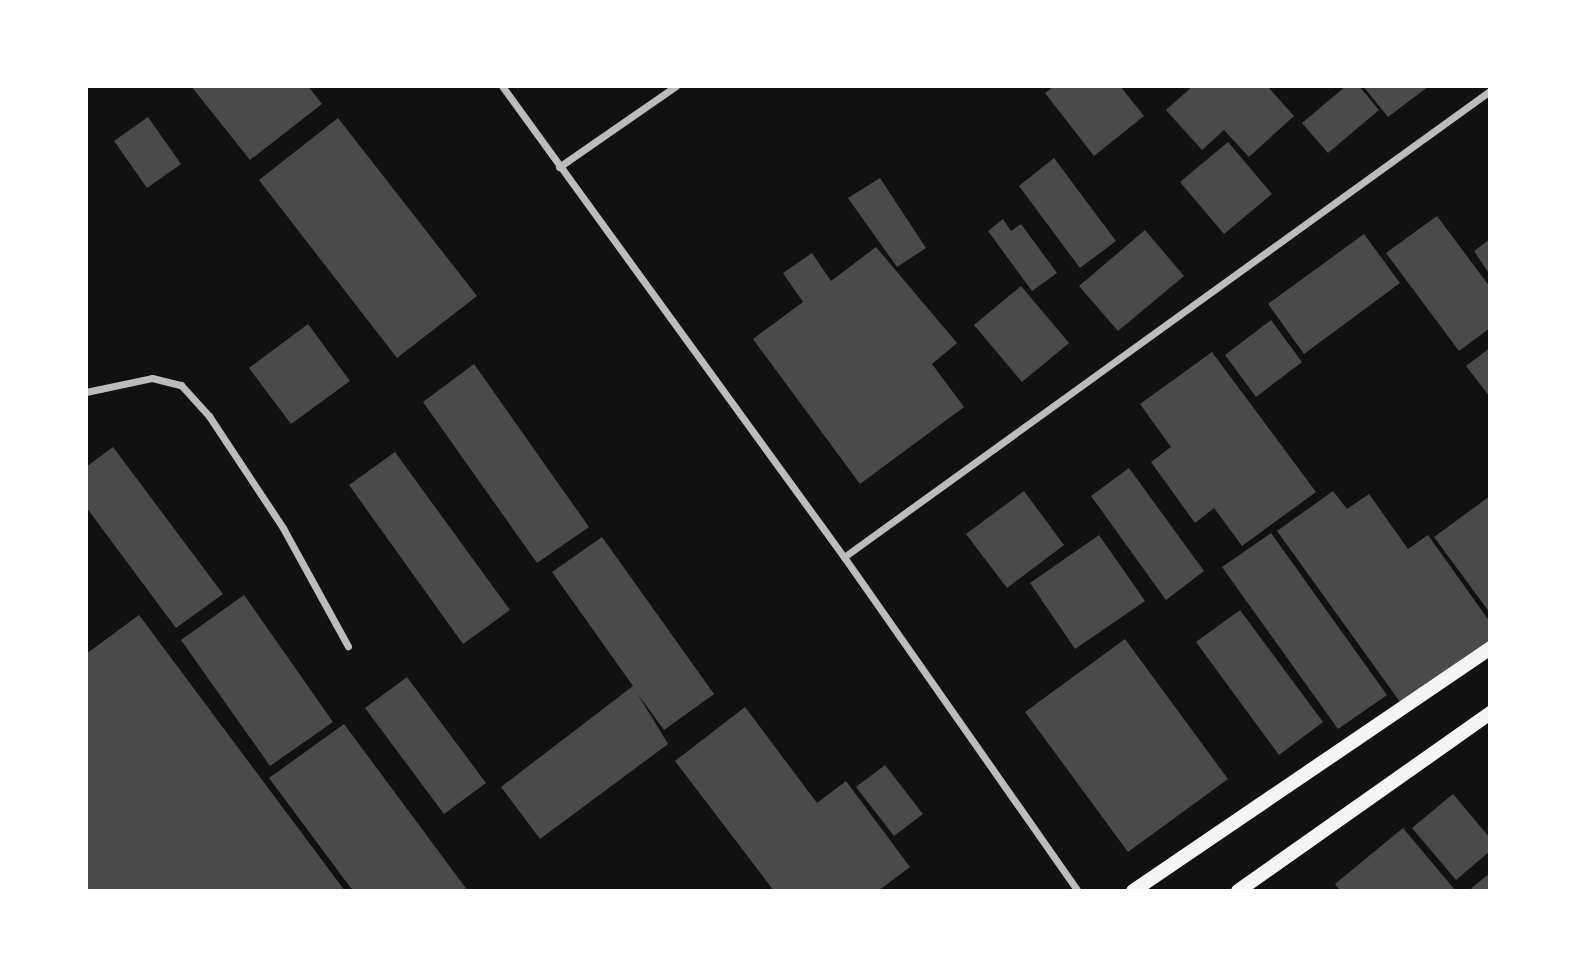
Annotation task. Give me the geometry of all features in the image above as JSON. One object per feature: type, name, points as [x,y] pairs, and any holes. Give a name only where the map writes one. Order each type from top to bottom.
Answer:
[{"type":"main road","points":[[1133,891],[1490,648]]},
{"type":"main road","points":[[1238,891],[1490,713]]},
{"type":"street","points":[[502,86],[845,557],[1078,891]]},
{"type":"street","points":[[559,167],[676,86]]},
{"type":"street","points":[[845,557],[1490,91]]},
{"type":"street","points":[[86,391],[152,378],[181,385],[209,416],[283,528],[348,646]]},
{"type":"building","points":[[191,86],[308,86],[322,104],[250,160]]},
{"type":"building","points":[[1054,86],[1120,86],[1144,116],[1094,156],[1045,93]]},
{"type":"building","points":[[1193,86],[1267,86],[1294,116],[1249,157],[1224,130],[1202,150],[1166,110]]},
{"type":"building","points":[[1346,86],[1359,86],[1379,110],[1328,153],[1302,123]]},
{"type":"building","points":[[1363,86],[1429,86],[1388,117]]},
{"type":"building","points":[[148,117],[181,164],[147,188],[114,141]]},
{"type":"building","points":[[338,118],[477,296],[397,358],[259,180]]},
{"type":"building","points":[[1228,142],[1272,194],[1224,234],[1180,182]]},
{"type":"building","points":[[1054,158],[1116,241],[1080,268],[1019,186]]},
{"type":"building","points":[[880,178],[926,248],[897,267],[848,198]]},
{"type":"building","points":[[1437,216],[1490,287],[1490,328],[1459,351],[1386,253]]},
{"type":"building","points":[[1003,219],[1011,231],[1021,224],[1057,273],[1032,291],[988,231]]},
{"type":"building","points":[[1145,230],[1184,276],[1118,331],[1079,286]]},
{"type":"building","points":[[1364,234],[1400,283],[1304,354],[1268,304]]},
{"type":"building","points":[[1490,239],[1490,275],[1474,251]]},
{"type":"building","points":[[876,247],[957,343],[932,364],[964,407],[860,484],[753,339],[803,302],[783,273],[812,253],[831,281]]},
{"type":"building","points":[[1021,286],[1069,343],[1022,382],[974,325]]},
{"type":"building","points":[[1271,320],[1302,362],[1256,397],[1225,355]]},
{"type":"building","points":[[308,324],[350,381],[291,424],[249,368]]},
{"type":"building","points":[[1490,348],[1490,397],[1466,366]]},
{"type":"building","points":[[1212,352],[1316,492],[1242,546],[1214,508],[1195,523],[1151,462],[1171,447],[1140,404]]},
{"type":"building","points":[[474,364],[589,527],[537,563],[423,402]]},
{"type":"building","points":[[113,447],[223,594],[176,628],[86,507],[86,467]]},
{"type":"building","points":[[395,452],[510,610],[463,644],[349,485]]},
{"type":"building","points":[[1129,468],[1204,571],[1166,600],[1091,496]]},
{"type":"building","points":[[1024,491],[1064,545],[1007,588],[966,534]]},
{"type":"building","points":[[1333,491],[1347,509],[1369,494],[1408,549],[1428,535],[1490,622],[1490,644],[1403,706],[1277,531]]},
{"type":"building","points":[[1490,496],[1490,613],[1434,537]]},
{"type":"building","points":[[1271,533],[1387,695],[1338,729],[1222,567]]},
{"type":"building","points":[[1099,535],[1145,601],[1075,649],[1030,583]]},
{"type":"building","points":[[602,537],[714,694],[664,730],[637,693],[668,744],[540,839],[501,787],[633,686],[552,572]]},
{"type":"building","points":[[244,595],[333,722],[270,766],[181,640]]},
{"type":"building","points":[[1240,610],[1323,722],[1279,755],[1196,642]]},
{"type":"building","points":[[139,615],[345,891],[86,891],[86,654]]},
{"type":"building","points":[[1125,639],[1228,779],[1128,852],[1025,712]]},
{"type":"building","points":[[407,677],[486,783],[444,814],[365,708]]},
{"type":"building","points":[[745,707],[817,803],[846,781],[910,867],[878,891],[774,891],[675,761]]},
{"type":"building","points":[[344,724],[468,891],[353,891],[269,778]]},
{"type":"building","points":[[885,765],[923,814],[894,836],[856,787]]},
{"type":"building","points":[[1453,794],[1490,838],[1490,851],[1456,880],[1412,828]]},
{"type":"building","points":[[1403,828],[1455,890],[1341,891],[1335,884]]},
{"type":"building","points":[[1490,873],[1490,891],[1468,891]]}]
